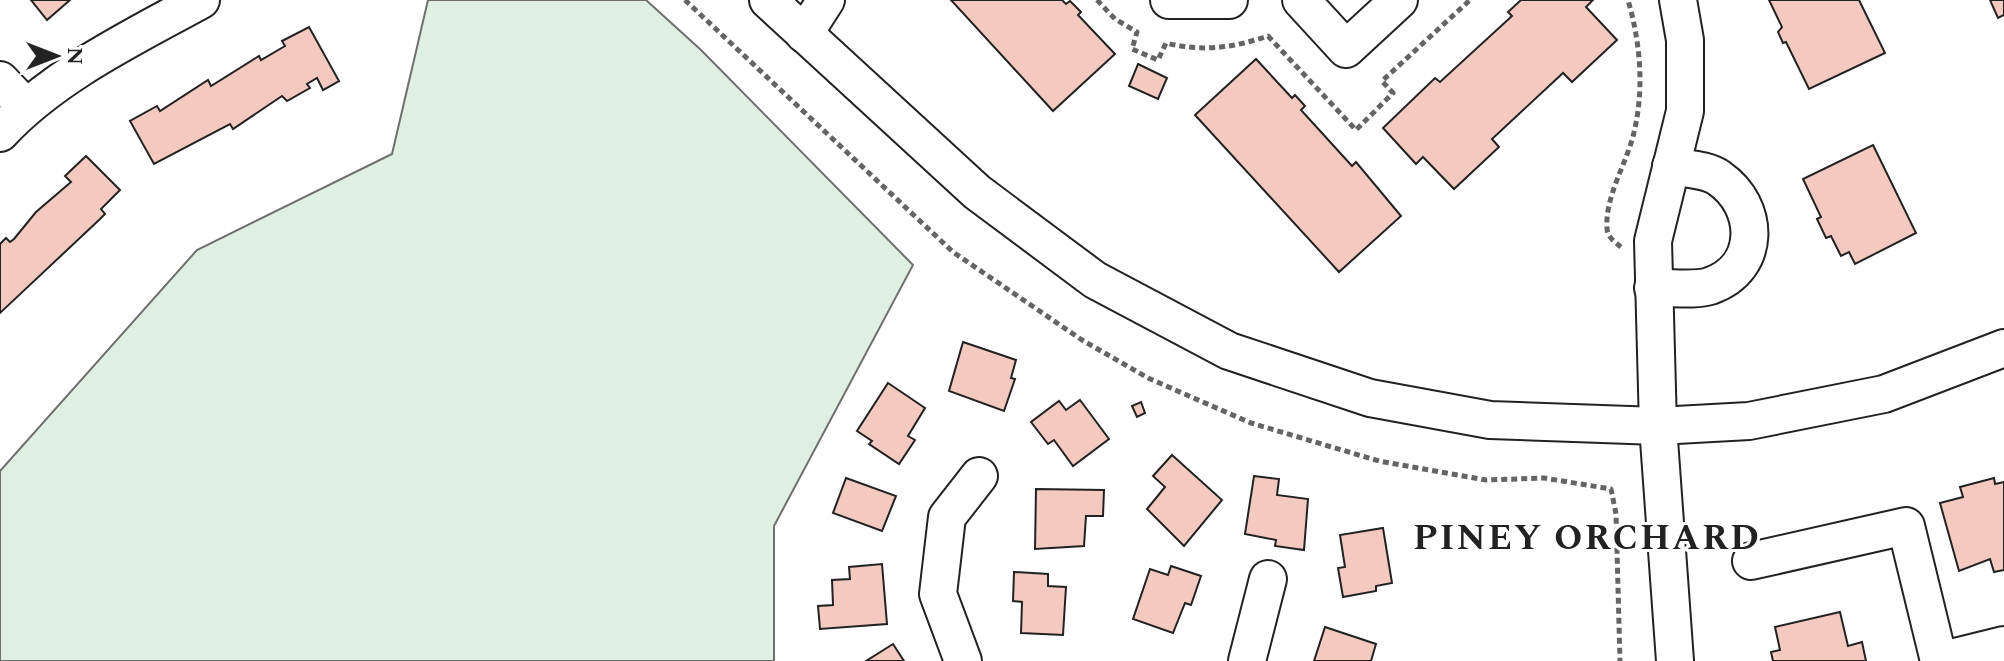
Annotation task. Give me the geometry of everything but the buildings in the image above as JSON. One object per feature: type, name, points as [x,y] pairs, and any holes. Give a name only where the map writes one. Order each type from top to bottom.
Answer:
[{"type":"street","points":[[0,133],[25,106],[109,50],[201,0]]},
{"type":"street","points":[[768,0],[977,192],[1095,280],[1229,351],[1370,398],[1490,420],[1658,426],[1749,421],[1884,394],[2004,348]]},
{"type":"street","points":[[804,34],[826,0]]},
{"type":"street","points":[[1169,0],[1229,0]]},
{"type":"street","points":[[1301,0],[1346,49],[1399,0]]},
{"type":"street","points":[[1675,661],[1658,426],[1653,241],[1685,111],[1685,40],[1678,0]]},
{"type":"street","points":[[0,80],[25,106]]},
{"type":"street","points":[[1653,288],[1708,287],[1733,273],[1747,251],[1750,218],[1736,192],[1715,175],[1671,166]]},
{"type":"street","points":[[963,661],[938,594],[947,517],[979,476]]},
{"type":"street","points":[[1751,561],[1906,526],[1939,661],[2004,645]]},
{"type":"street","points":[[1247,661],[1268,579]]},
{"type":"path","points":[[1097,0],[1115,19],[1137,32],[1132,49],[1158,60],[1166,43],[1189,49],[1230,48],[1268,36],[1356,130],[1393,93],[1382,81],[1470,0]]},
{"type":"path","points":[[1628,0],[1636,26],[1640,93],[1633,137],[1615,186],[1606,227],[1609,235],[1653,288]]},
{"type":"green space","points":[[428,0],[646,0],[701,50],[913,265],[774,526],[774,661],[0,661],[0,471],[197,250],[392,154]]},
{"type":"district","name":"PINEY ORCHARD","points":[[1587,536]]}]
